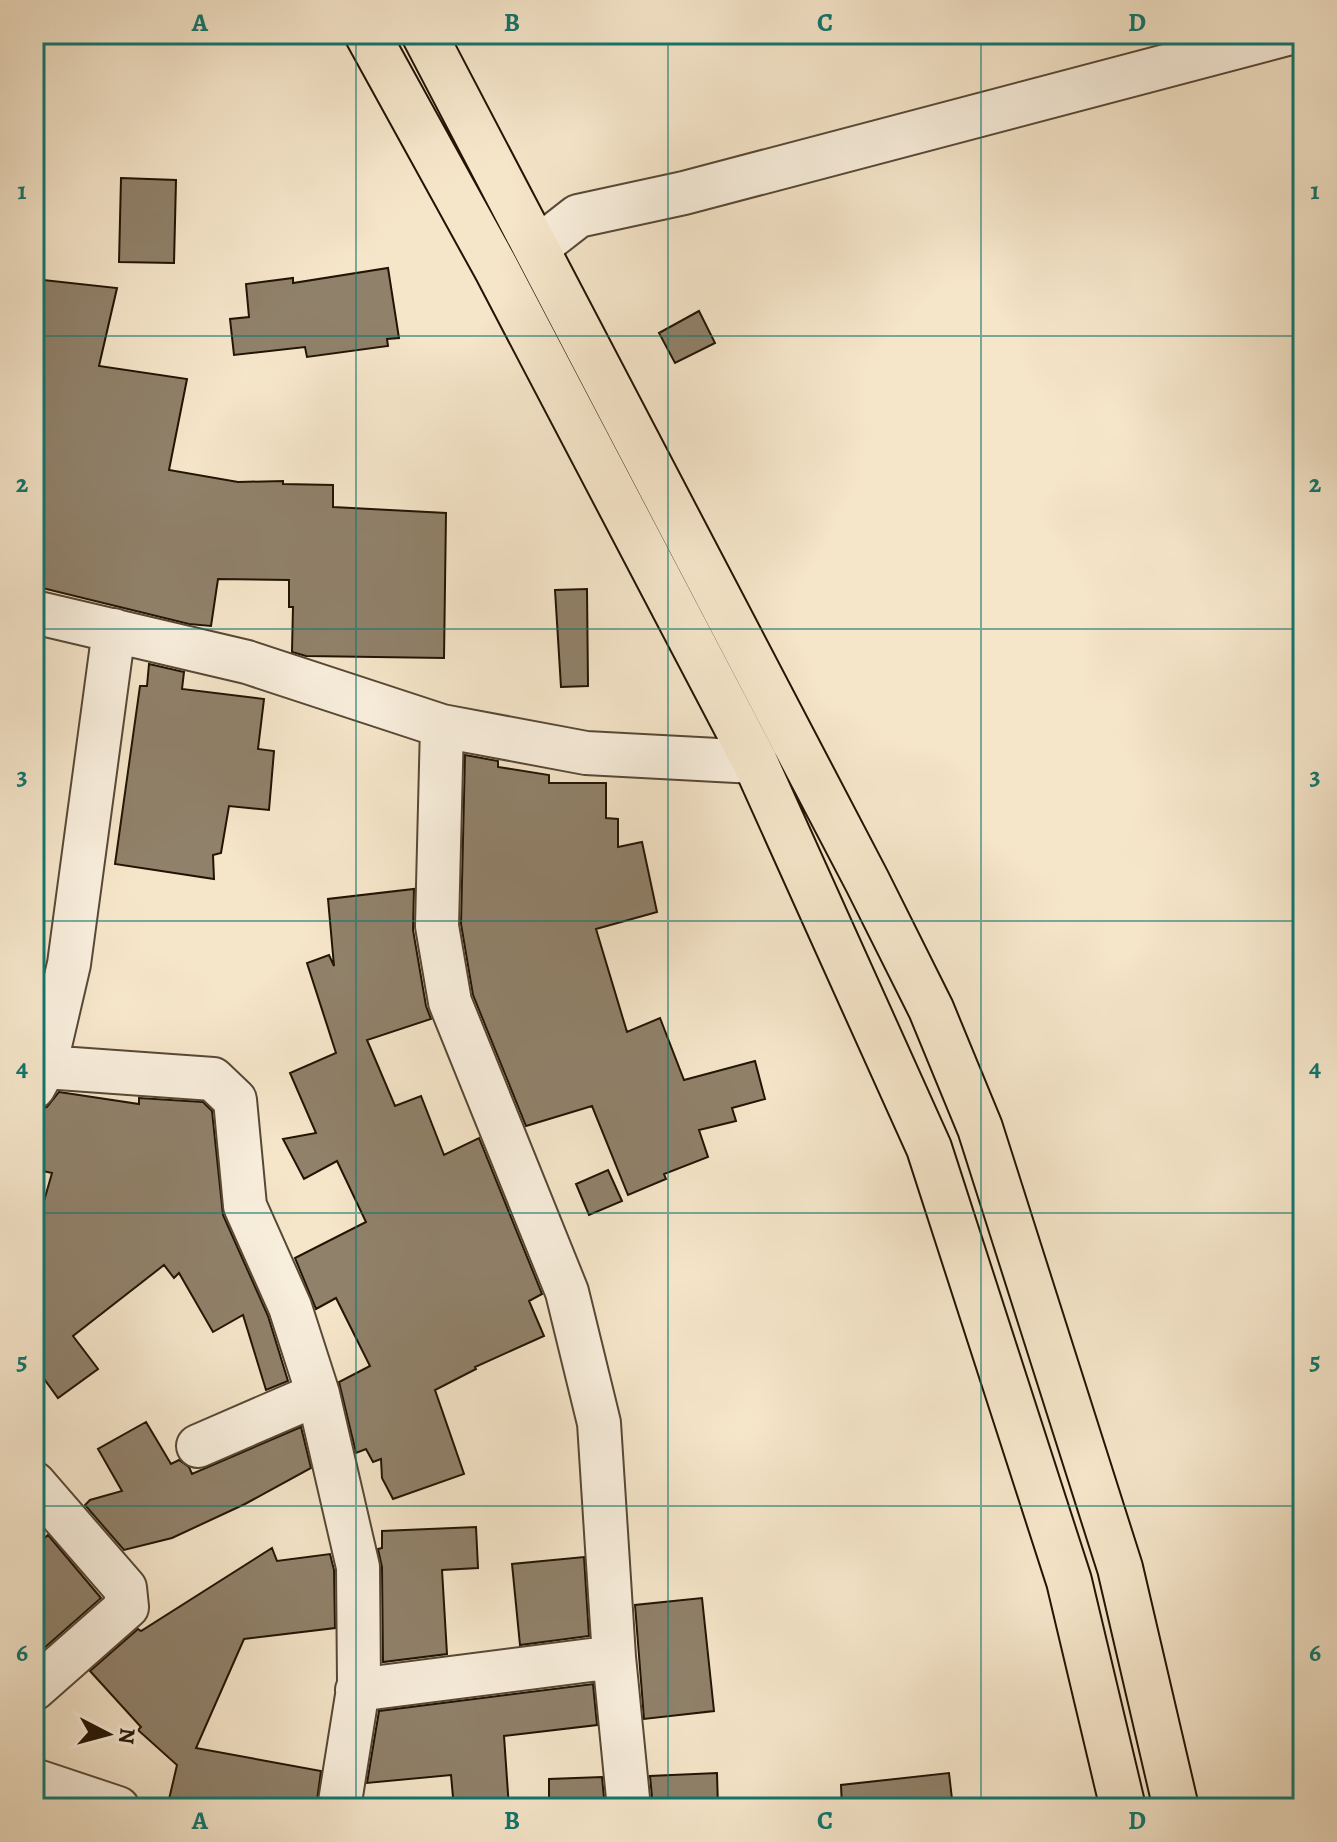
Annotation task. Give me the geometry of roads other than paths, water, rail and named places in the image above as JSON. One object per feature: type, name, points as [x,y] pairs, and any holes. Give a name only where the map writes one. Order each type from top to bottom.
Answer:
[{"type":"main road","points":[[367,34],[496,268],[755,762],[929,1148],[1069,1581],[1123,1808]]},
{"type":"main road","points":[[424,34],[931,1009],[980,1128],[1120,1568],[1176,1808]]},
{"type":"street","points":[[537,248],[578,216],[684,193],[1287,34]]},
{"type":"street","points":[[34,612],[247,662],[442,726],[586,753],[755,762]]},
{"type":"street","points":[[114,630],[69,964],[40,1077],[213,1079],[235,1100],[245,1206],[290,1307],[318,1394],[358,1567],[360,1618],[357,1690],[339,1808]]},
{"type":"street","points":[[442,726],[437,926],[450,1002],[567,1292],[599,1423],[614,1657],[629,1808]]},
{"type":"street","points":[[198,1446],[318,1394]]},
{"type":"street","points":[[34,1483],[125,1588],[127,1607],[34,1689]]},
{"type":"street","points":[[357,1690],[614,1657]]},
{"type":"street","points":[[34,1780],[118,1808]]}]
